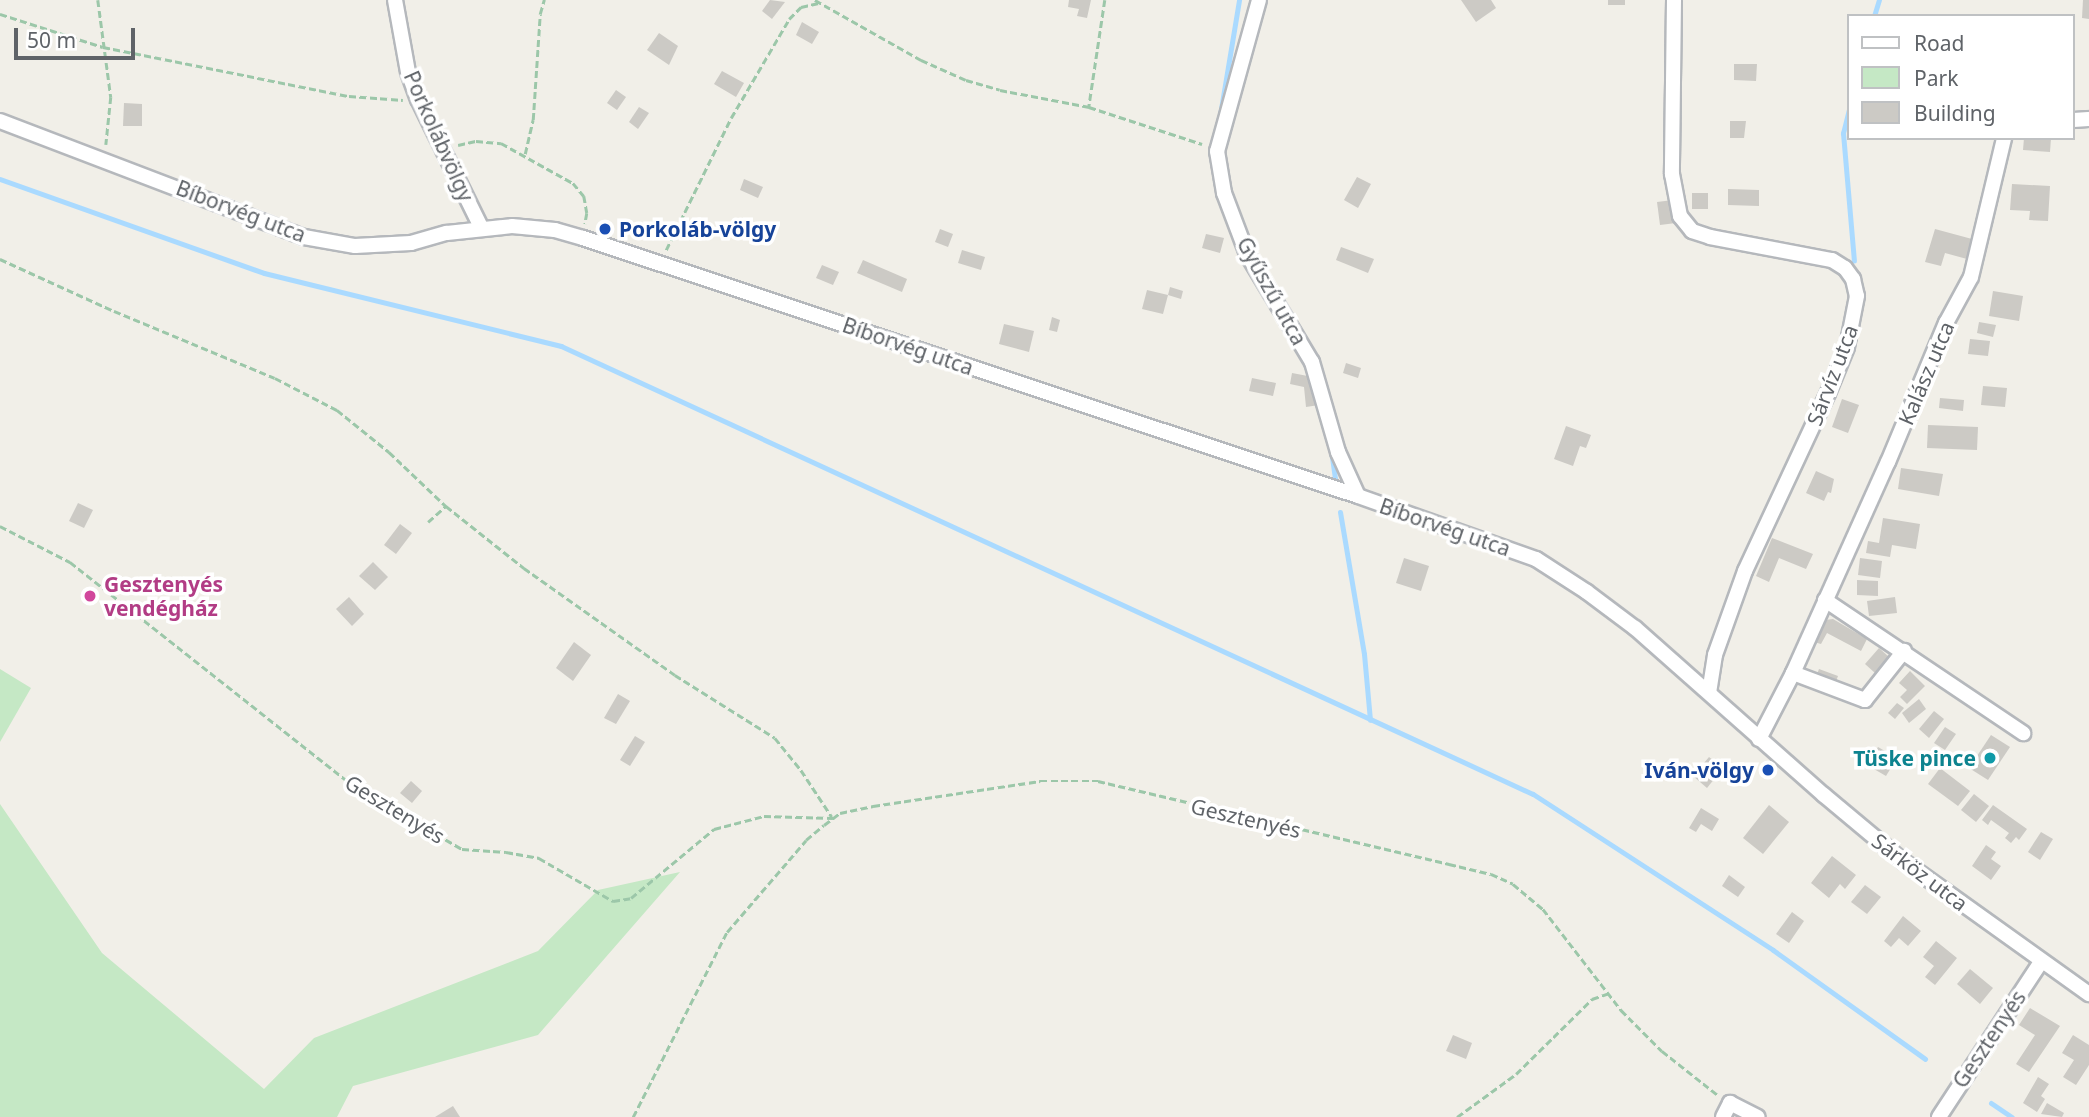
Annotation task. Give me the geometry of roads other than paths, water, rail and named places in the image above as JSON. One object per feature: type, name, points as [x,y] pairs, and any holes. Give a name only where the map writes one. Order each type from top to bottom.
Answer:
[{"type":"street","name":"Porkolábvölgy","points":[[395,0],[408,72],[418,99],[482,229]]},
{"type":"street","name":"Gyűszű utca","points":[[1259,0],[1217,151],[1224,193],[1247,254],[1312,362],[1338,452],[1358,496]]},
{"type":"street","name":"Sárvíz utca","points":[[1674,0],[1672,174],[1680,216],[1692,231],[1710,237],[1832,260],[1845,268],[1853,279],[1857,296],[1847,347],[1833,382],[1745,571],[1715,655],[1709,692]]},
{"type":"street","name":"Bíborvég utca","points":[[0,121],[304,237],[355,246],[411,243],[512,226],[555,230],[662,263],[1358,496],[1536,559],[1635,628],[1759,739]]},
{"type":"street","name":"Kalász utca","points":[[1759,739],[1793,673],[1888,462],[1946,323],[1970,277],[1983,234],[2004,140]]},
{"type":"street","points":[[1825,600],[2023,733]]},
{"type":"street","points":[[1793,673],[1865,700],[1904,651]]},
{"type":"street","name":"Sárköz utca","points":[[1759,739],[1903,861],[2089,994]]},
{"type":"street","name":"Gesztenyés","points":[[1938,1117],[2041,962]]},
{"type":"street","points":[[1723,1117],[1730,1103],[1758,1117]]},
{"type":"waterway","points":[[1219,121],[1239,0]]},
{"type":"waterway","points":[[1875,14],[1879,0]]},
{"type":"waterway","points":[[1848,113],[1843,133],[1854,261]]},
{"type":"waterway","points":[[0,179],[264,273],[561,346],[1533,794],[1773,950],[1925,1059]]},
{"type":"waterway","points":[[1330,443],[1335,479]]},
{"type":"waterway","points":[[1340,512],[1364,654],[1370,720]]},
{"type":"waterway","points":[[1991,1103],[2012,1117]]},
{"type":"place","name":"Porkoláb-völgy","points":[[605,229]]},
{"type":"place","name":"Gesztenyés vendégház","points":[[90,596]]},
{"type":"place","name":"Tüske pince","points":[[1990,758]]},
{"type":"place","name":"Iván-völgy","points":[[1768,770]]}]
